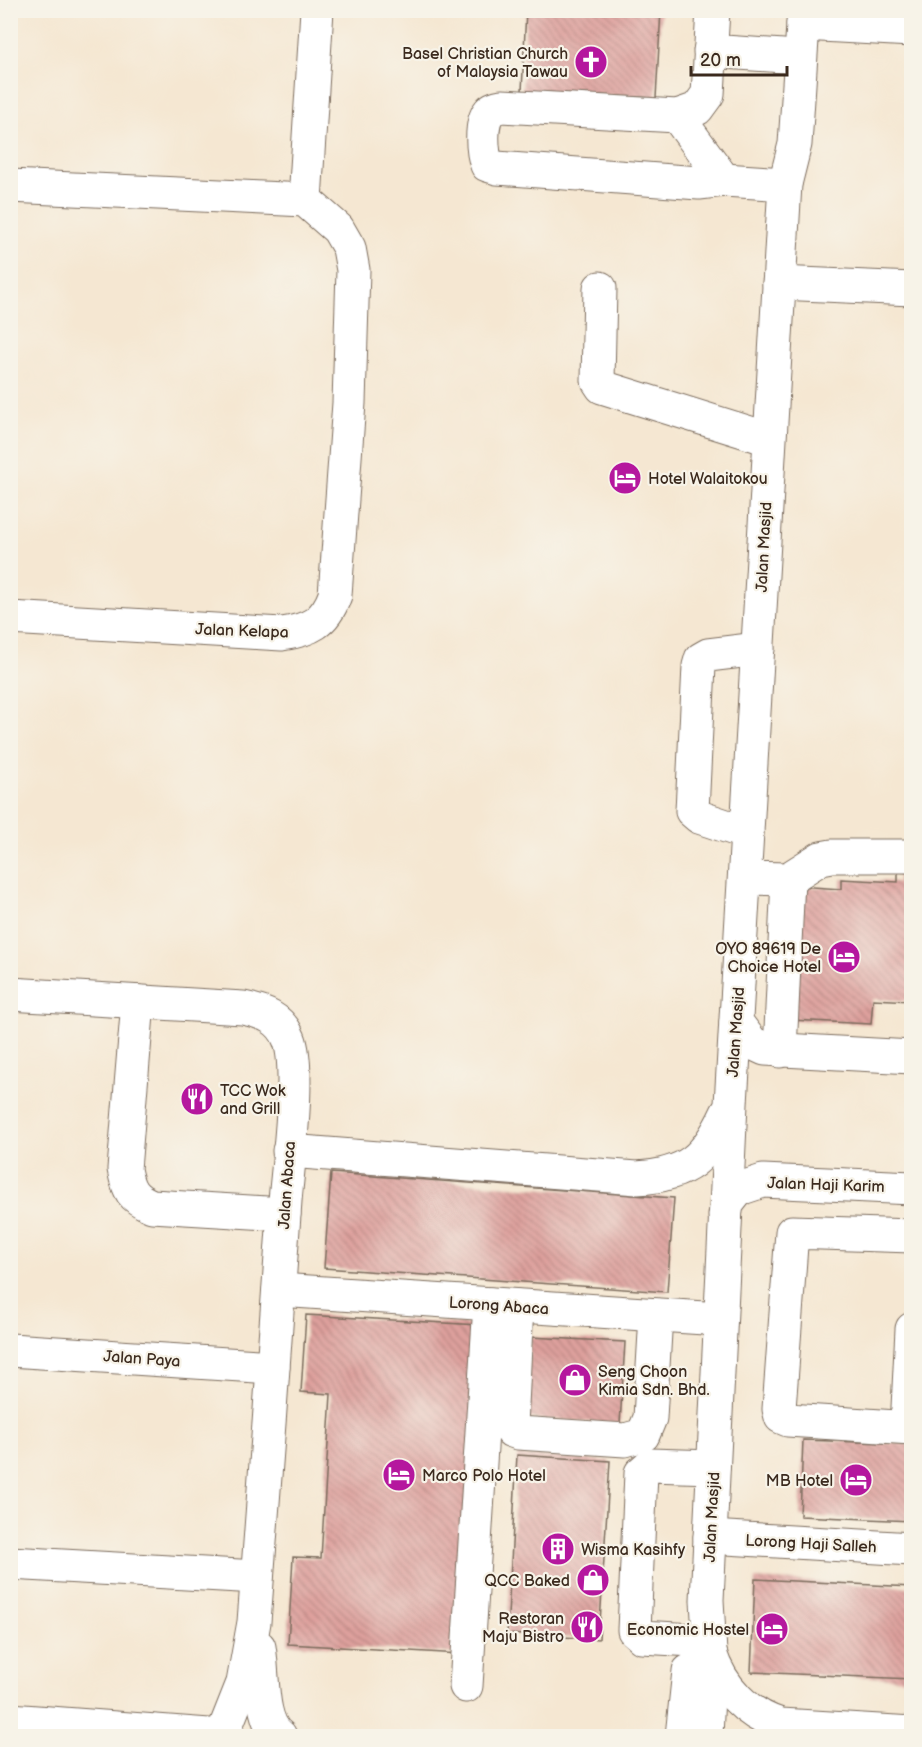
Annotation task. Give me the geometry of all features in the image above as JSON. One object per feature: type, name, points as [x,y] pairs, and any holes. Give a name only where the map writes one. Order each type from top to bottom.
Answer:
[{"type":"street","points":[[10,186],[305,200],[317,10]]},
{"type":"street","points":[[713,10],[708,94],[703,103],[688,114],[677,116],[502,106],[490,109],[485,118],[483,155],[487,165],[497,168],[699,183],[724,180],[785,184]]},
{"type":"street","points":[[798,15],[912,30]]},
{"type":"street","name":"Jalan Masjid","points":[[785,184],[777,141],[783,56],[798,15]]},
{"type":"street","name":"Jalan Masjid","points":[[687,1734],[707,1600],[725,1216],[769,439],[785,184],[795,144],[798,15]]},
{"type":"street","points":[[710,51],[783,56]]},
{"type":"street","points":[[677,116],[724,180]]},
{"type":"street","name":"Jalan Kelapa","points":[[10,618],[282,634],[305,630],[318,624],[330,609],[335,595],[349,403],[353,270],[349,248],[338,229],[305,200]]},
{"type":"street","points":[[779,283],[912,289]]},
{"type":"street","points":[[600,288],[598,381],[602,387],[769,439]]},
{"type":"street","points":[[747,833],[699,817],[692,811],[699,666],[701,659],[708,655],[758,649]]},
{"type":"street","points":[[745,878],[788,879],[821,858],[832,856],[912,856]]},
{"type":"street","points":[[780,1051],[788,879]]},
{"type":"street","name":"Jalan Abaca","points":[[10,994],[243,1008],[262,1012],[278,1021],[289,1037],[294,1056],[289,1151],[254,1622]]},
{"type":"street","points":[[138,1002],[124,1169],[128,1186],[135,1200],[152,1206],[284,1214]]},
{"type":"street","points":[[736,1022],[752,1043],[780,1051],[912,1057]]},
{"type":"street","points":[[289,1151],[637,1178],[654,1177],[674,1173],[701,1156],[718,1133],[731,1104]]},
{"type":"street","name":"Jalan Haji Karim","points":[[725,1216],[727,1204],[739,1189],[763,1180],[912,1188]]},
{"type":"street","points":[[912,1236],[792,1232],[779,1409],[781,1417],[788,1420],[909,1428],[912,1329]]},
{"type":"street","name":"Lorong Abaca","points":[[279,1290],[720,1319]]},
{"type":"street","points":[[504,1305],[511,1425],[512,1431],[519,1433],[626,1440],[644,1435],[650,1418],[656,1315]]},
{"type":"street","points":[[466,1686],[504,1305]]},
{"type":"street","name":"Jalan Paya","points":[[10,1350],[273,1367]]},
{"type":"street","points":[[713,1467],[650,1465],[641,1473],[634,1630],[642,1637],[701,1647],[723,1682],[748,1708],[750,1728],[781,1725],[912,1733]]},
{"type":"street","name":"Lorong Haji Salleh","points":[[710,1537],[912,1549]]},
{"type":"street","points":[[10,1563],[257,1577]]},
{"type":"street","points":[[10,1720],[222,1736],[243,1683],[254,1622]]},
{"type":"street","points":[[254,1622],[263,1671],[265,1712],[272,1729],[280,1737]]},
{"type":"building","name":"Basel Christian Church of Malaysia Tawau","points":[[526,10],[661,10],[656,98],[522,91]]},
{"type":"building","name":"OYO 89619 De Choice Hotel","points":[[898,872],[912,873],[912,1001],[873,999],[871,1024],[791,1020],[798,886],[841,889],[841,879],[898,882]]},
{"type":"building","points":[[331,1173],[674,1198],[667,1292],[324,1268]]},
{"type":"building","name":"Marco Polo Hotel","points":[[306,1315],[479,1325],[461,1654],[288,1644],[293,1557],[321,1558],[331,1394],[301,1392]]},
{"type":"building","name":"Seng Choon Kimia Sdn. Bhd.","points":[[530,1337],[625,1342],[620,1424],[525,1418]]},
{"type":"building","name":"MB Hotel","points":[[803,1440],[912,1444],[912,1521],[800,1516]]},
{"type":"building","name":"Wisma Kasihfy","points":[[517,1455],[610,1461],[599,1639],[507,1634]]},
{"type":"building","points":[[755,1579],[912,1587],[912,1679],[751,1672]]},
{"type":"place","name":"Basel Christian Church of Malaysia Tawau","points":[[591,62]]},
{"type":"place","name":"Hotel Walaitokou","points":[[625,478]]},
{"type":"place","name":"OYO 89619 De Choice Hotel","points":[[844,957]]},
{"type":"place","name":"TCC Wok and Grill","points":[[197,1099]]},
{"type":"place","name":"Seng Choon Kimia Sdn. Bhd.","points":[[575,1380]]},
{"type":"place","name":"Marco Polo Hotel","points":[[399,1475]]},
{"type":"place","name":"MB Hotel","points":[[856,1480]]},
{"type":"place","name":"Wisma Kasihfy","points":[[558,1549]]},
{"type":"place","name":"QCC Baked","points":[[593,1580]]},
{"type":"place","name":"Restoran Maju Bistro","points":[[587,1627]]},
{"type":"place","name":"Economic Hostel","points":[[772,1629]]}]
